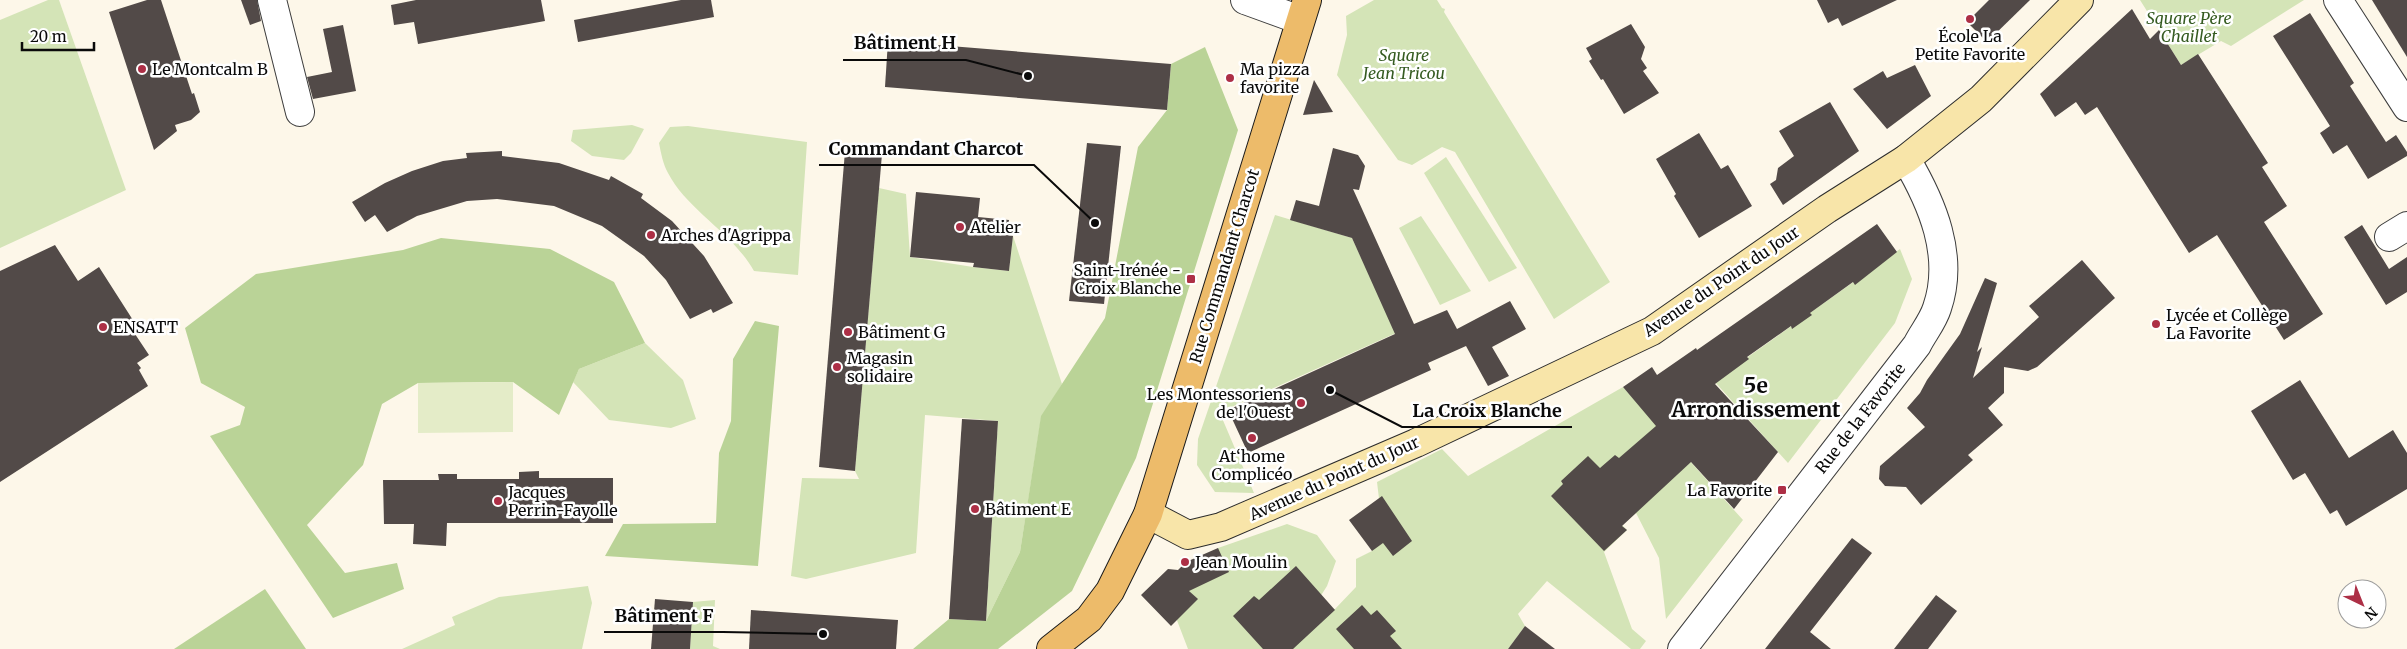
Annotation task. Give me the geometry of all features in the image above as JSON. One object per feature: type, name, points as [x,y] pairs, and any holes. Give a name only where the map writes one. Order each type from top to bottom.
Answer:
[{"type":"main road","name":"Avenue du Point du Jour","points":[[1148,514],[1188,535],[1221,528],[1416,443],[1652,330],[1827,209],[1906,159],[1981,99],[2079,0]]},
{"type":"main road","name":"Rue Commandant Charcot","points":[[1051,649],[1089,618],[1110,592],[1148,514],[1304,10]]},
{"type":"street","points":[[272,0],[300,112]]},
{"type":"street","points":[[1245,0],[1304,10]]},
{"type":"street","points":[[2338,0],[2407,107]]},
{"type":"street","name":"Rue de la Favorite","points":[[1682,649],[1917,345],[1937,308],[1943,271],[1941,242],[1925,191],[1906,159]]},
{"type":"green space","points":[[48,0],[59,0],[126,190],[0,248],[0,20]]},
{"type":"green space","name":"Square Jean Tricou","points":[[1374,0],[1437,0],[1442,8],[1445,9],[1444,12],[1610,282],[1554,319],[1455,152],[1442,147],[1412,165],[1398,160],[1337,75],[1347,35],[1346,16]]},
{"type":"green space","name":"Square Père Chaillet","points":[[2140,0],[2304,0],[2231,46],[2221,41],[2181,65]]},
{"type":"green space","points":[[1205,47],[1238,130],[1136,458],[1072,591],[998,649],[913,649],[949,619],[986,621],[1020,552],[1041,416],[1105,318],[1138,147],[1167,110],[1171,64]]},
{"type":"green space","points":[[632,125],[644,129],[631,153],[624,160],[592,156],[571,141],[573,130]]},
{"type":"green space","points":[[688,126],[807,142],[798,275],[754,271],[734,244],[676,186],[665,166],[659,143],[670,127]]},
{"type":"green space","points":[[1446,157],[1517,268],[1489,282],[1424,173]]},
{"type":"green space","points":[[879,188],[906,194],[910,257],[1009,271],[1013,236],[1062,384],[1041,419],[1020,552],[986,621],[998,421],[925,415],[916,553],[806,579],[791,576],[802,478],[859,479],[855,471]]},
{"type":"green space","points":[[1275,215],[1352,238],[1396,333],[1227,409],[1222,418],[1254,493],[1215,492],[1197,465],[1198,439]]},
{"type":"green space","points":[[1421,216],[1471,291],[1440,305],[1399,228]]},
{"type":"green space","points":[[441,238],[550,249],[614,282],[645,343],[579,369],[559,415],[513,382],[418,383],[382,404],[363,465],[307,525],[345,573],[397,563],[404,589],[333,618],[210,436],[240,425],[245,407],[201,383],[185,328],[256,274],[403,250]]},
{"type":"green space","points":[[1900,249],[1912,279],[1895,323],[1788,463],[1714,381]]},
{"type":"green space","points":[[755,321],[779,326],[758,566],[605,556],[623,524],[716,523],[719,453],[731,421],[733,359]]},
{"type":"green space","points":[[645,343],[683,380],[696,419],[671,428],[609,420],[573,382],[579,369]]},
{"type":"green space","points":[[513,382],[513,432],[418,433],[418,383]]},
{"type":"green space","points":[[1623,387],[1743,520],[1666,619],[1659,558],[1636,513],[1622,525],[1627,530],[1604,552],[1632,629],[1646,641],[1640,649],[1631,649],[1547,581],[1518,614],[1525,626],[1508,649],[1188,649],[1173,610],[1218,548],[1287,524],[1317,535],[1336,561],[1327,586],[1313,608],[1335,609],[1356,587],[1356,559],[1372,551],[1381,515],[1377,482],[1442,449],[1468,476]]},
{"type":"green space","points":[[588,586],[592,603],[582,649],[402,649],[455,625],[452,617],[499,597]]},
{"type":"green space","points":[[265,589],[306,649],[174,649]]},
{"type":"green space","points":[[715,600],[713,646],[720,649],[690,649],[693,602]]},
{"type":"building","points":[[147,0],[161,0],[192,94],[194,93],[200,112],[191,120],[175,125],[177,131],[154,150],[109,12]]},
{"type":"building","points":[[241,0],[257,0],[261,21],[250,25]]},
{"type":"building","points":[[416,0],[541,0],[545,21],[418,44],[414,22],[394,25],[391,5]]},
{"type":"building","points":[[681,0],[711,0],[714,17],[578,42],[574,20]]},
{"type":"building","points":[[1817,0],[1897,0],[1842,26],[1838,18],[1828,23]]},
{"type":"building","points":[[1989,0],[2030,0],[1987,42],[1967,22]]},
{"type":"building","points":[[2372,0],[2407,0],[2407,57]]},
{"type":"building","points":[[2132,9],[2150,39],[2159,30],[2181,65],[2198,54],[2268,163],[2262,167],[2287,206],[2264,222],[2323,314],[2284,340],[2217,235],[2189,253],[2097,107],[2085,115],[2076,102],[2055,117],[2040,94]]},
{"type":"building","points":[[2310,13],[2354,83],[2350,86],[2386,142],[2396,135],[2407,152],[2407,156],[2368,179],[2347,145],[2333,154],[2320,133],[2330,126],[2273,36]]},
{"type":"building","points":[[1631,24],[1645,47],[1641,59],[1647,68],[1643,71],[1659,93],[1624,114],[1603,79],[1601,80],[1589,61],[1592,59],[1586,48]]},
{"type":"building","points":[[343,25],[356,91],[313,99],[307,77],[332,72],[323,29]]},
{"type":"building","points":[[888,41],[1171,64],[1167,110],[885,87]]},
{"type":"building","points":[[1915,65],[1931,96],[1887,129],[1853,89],[1883,71],[1887,78]]},
{"type":"building","points":[[1314,80],[1333,112],[1303,115]]},
{"type":"building","points":[[1830,102],[1859,151],[1783,205],[1770,184],[1776,180],[1778,168],[1794,156],[1779,131]]},
{"type":"building","points":[[1699,133],[1721,169],[1728,165],[1752,206],[1699,238],[1674,196],[1676,194],[1656,159]]},
{"type":"building","points":[[1087,143],[1121,146],[1104,304],[1069,301]]},
{"type":"building","points":[[1333,148],[1358,155],[1365,166],[1359,190],[1353,189],[1414,324],[1447,310],[1457,329],[1510,301],[1526,329],[1492,347],[1509,376],[1488,386],[1466,346],[1428,363],[1431,370],[1248,453],[1228,410],[1395,334],[1352,238],[1290,220],[1296,200],[1319,206]]},
{"type":"building","name":"Arches d'Agrippa","points":[[502,151],[502,156],[559,163],[609,180],[611,176],[643,194],[641,198],[672,221],[704,256],[733,303],[713,313],[711,309],[690,319],[666,280],[644,256],[602,226],[554,206],[497,199],[467,201],[417,216],[387,232],[375,215],[365,222],[352,202],[385,183],[412,171],[443,161],[467,158],[466,153]]},
{"type":"building","name":"Bâtiment G","points":[[845,151],[882,154],[855,471],[819,467]]},
{"type":"building","name":"Atelier","points":[[916,192],[980,198],[978,217],[1009,220],[1008,235],[1013,236],[1009,271],[973,267],[974,263],[910,257]]},
{"type":"building","points":[[1877,224],[1897,252],[1855,285],[1853,282],[1810,313],[1812,315],[1792,329],[1791,326],[1747,357],[1749,359],[1715,384],[1778,452],[1734,509],[1691,462],[1622,526],[1627,530],[1604,551],[1551,496],[1563,484],[1561,481],[1588,456],[1600,468],[1615,455],[1619,458],[1656,426],[1623,387],[1652,367],[1657,375],[1696,348],[1697,350]]},
{"type":"building","points":[[2362,225],[2389,269],[2407,257],[2407,292],[2386,305],[2344,237]]},
{"type":"building","points":[[55,245],[78,281],[99,267],[138,328],[133,331],[149,355],[137,363],[148,386],[0,482],[0,271]]},
{"type":"building","points":[[2082,260],[2115,298],[2037,367],[2028,371],[2004,367],[2004,393],[1988,408],[2003,425],[1968,455],[1973,460],[1921,505],[1906,487],[1885,486],[1879,479],[1880,466],[1925,427],[1907,408],[1920,393],[1927,380],[1960,334],[1985,278],[1997,283],[1977,352],[1982,347],[1973,378],[2039,317],[2029,306]]},
{"type":"building","points":[[2300,380],[2349,458],[2393,430],[2407,453],[2407,489],[2346,526],[2337,510],[2330,514],[2305,473],[2293,480],[2251,411]]},
{"type":"building","name":"Bâtiment E","points":[[962,419],[998,421],[986,621],[949,619]]},
{"type":"building","name":"Jacques Perrin-Fayolle","points":[[539,471],[539,478],[613,478],[613,523],[447,523],[446,546],[413,544],[414,524],[384,524],[383,480],[439,480],[438,474],[457,474],[457,479],[519,479],[519,472]]},
{"type":"building","points":[[1382,496],[1412,541],[1393,556],[1383,543],[1372,551],[1349,520]]},
{"type":"building","points":[[1852,538],[1872,553],[1810,632],[1831,649],[1765,649]]},
{"type":"building","points":[[1218,548],[1229,572],[1189,591],[1198,599],[1171,626],[1141,595],[1168,569],[1178,570],[1186,562]]},
{"type":"building","points":[[1296,566],[1335,610],[1293,649],[1263,649],[1233,616],[1254,596],[1259,600]]},
{"type":"building","points":[[1936,595],[1957,611],[1928,649],[1894,649]]},
{"type":"building","points":[[655,599],[693,602],[690,649],[651,649]]},
{"type":"building","points":[[1362,605],[1371,615],[1377,610],[1396,631],[1390,636],[1402,649],[1354,649],[1336,629]]},
{"type":"building","points":[[751,610],[898,620],[896,649],[749,649]]},
{"type":"building","points":[[1525,626],[1555,649],[1508,649]]},
{"type":"place","name":"École La Petite Favorite","points":[[1970,19]]},
{"type":"place","name":"Le Montcalm B","points":[[142,69]]},
{"type":"place","name":"Bâtiment H","points":[[1028,76]]},
{"type":"place","name":"Ma pizza favorite","points":[[1230,78]]},
{"type":"place","name":"Commandant Charcot","points":[[1095,223]]},
{"type":"place","name":"Atelier","points":[[960,227]]},
{"type":"place","name":"Arches d'Agrippa","points":[[651,235]]},
{"type":"place","name":"Saint-Irénée - Croix Blanche","points":[[1191,279]]},
{"type":"place","name":"Lycée et Collège La Favorite","points":[[2156,324]]},
{"type":"place","name":"ENSATT","points":[[103,327]]},
{"type":"place","name":"Bâtiment G","points":[[848,332]]},
{"type":"place","name":"Magasin solidaire","points":[[837,367]]},
{"type":"place","name":"La Croix Blanche","points":[[1330,390]]},
{"type":"place","name":"Les Montessoriens de l'Ouest","points":[[1301,403]]},
{"type":"place","name":"At‘home Complicéo","points":[[1252,438]]},
{"type":"place","name":"La Favorite","points":[[1782,490]]},
{"type":"place","name":"Jacques Perrin-Fayolle","points":[[498,501]]},
{"type":"place","name":"Bâtiment E","points":[[975,509]]},
{"type":"place","name":"Jean Moulin","points":[[1185,562]]},
{"type":"place","name":"Bâtiment F","points":[[823,634]]},
{"type":"district","name":"5e Arrondissement","points":[[1756,398]]}]
